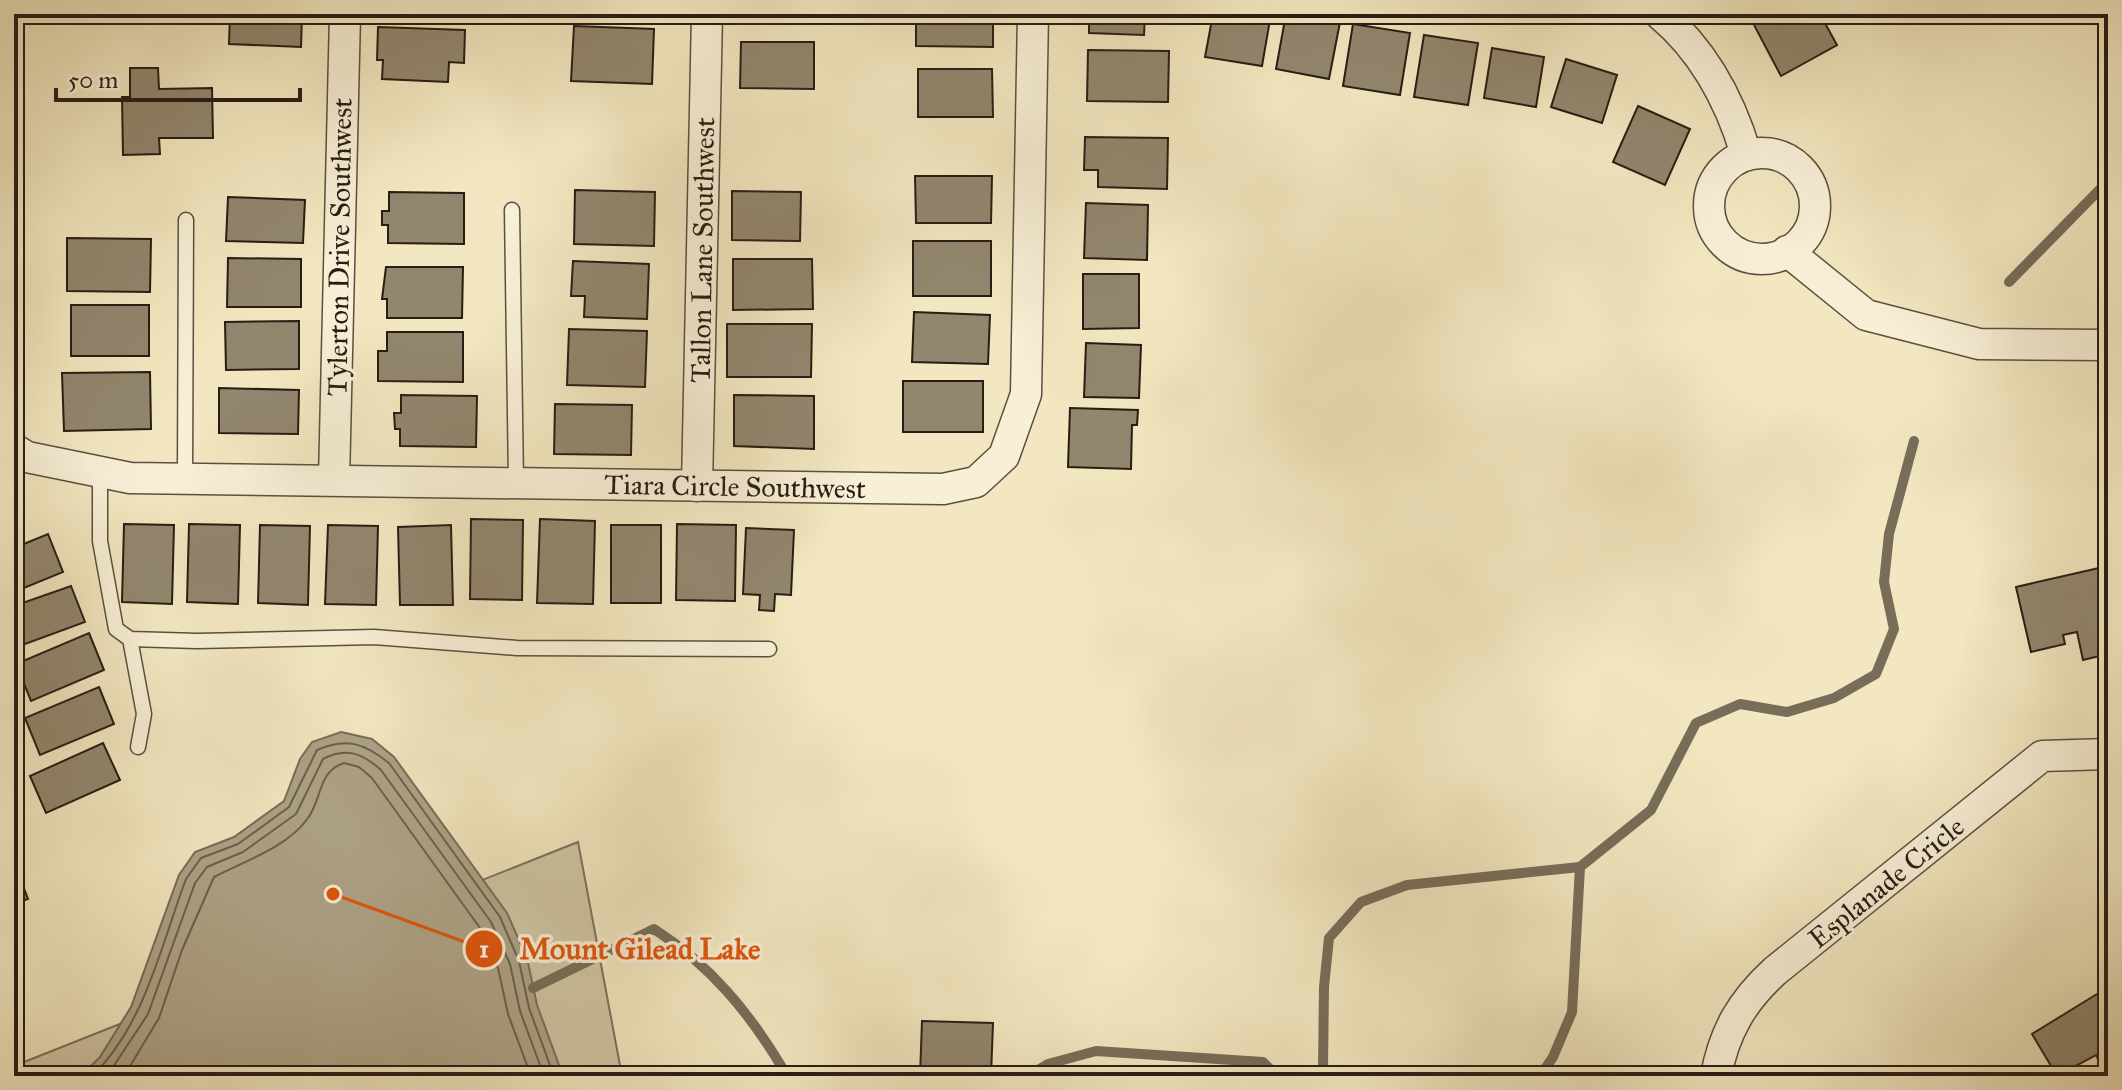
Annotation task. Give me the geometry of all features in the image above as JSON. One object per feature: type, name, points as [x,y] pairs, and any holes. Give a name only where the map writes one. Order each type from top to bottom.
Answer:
[{"type":"street","name":"Tylerton Drive Southwest","points":[[334,480],[345,14]]},
{"type":"street","name":"Tallon Lane Southwest","points":[[697,486],[707,14]]},
{"type":"street","name":"Tiara Circle Southwest","points":[[14,449],[27,457],[130,478],[943,489],[976,482],[1004,456],[1026,394],[1033,14]]},
{"type":"street","points":[[1660,14],[1681,32],[1728,101],[1746,154]]},
{"type":"street","points":[[1774,153],[1793,162],[1807,177],[1814,194],[1815,213],[1802,241],[1787,251],[1777,257],[1749,258],[1730,249],[1716,233],[1709,217],[1710,191],[1724,168],[1746,154],[1774,153]]},
{"type":"street","points":[[1787,251],[1866,315],[1910,328],[1979,344],[2108,345]]},
{"type":"street","name":"Esplanade Cricle","points":[[1716,1076],[1722,1042],[1748,995],[1775,971],[2042,756],[2108,754]]},
{"type":"lane","points":[[512,210],[516,483]]},
{"type":"lane","points":[[185,478],[186,220]]},
{"type":"lane","points":[[100,472],[100,541],[110,600],[116,629],[130,639],[197,641],[374,637],[517,648],[769,649]]},
{"type":"lane","points":[[130,639],[144,714],[138,747]]},
{"type":"shaded area","points":[[578,842],[622,1076],[14,1076],[14,1066]]},
{"type":"water","points":[[341,732],[372,739],[394,757],[507,913],[527,958],[537,1005],[563,1076],[81,1076],[100,1057],[131,1007],[179,875],[195,852],[234,837],[284,801],[300,759],[312,742]]},
{"type":"building","points":[[230,14],[302,14],[301,47],[229,44]]},
{"type":"building","points":[[733,14],[812,14],[812,19],[733,19]]},
{"type":"building","points":[[916,14],[993,14],[993,47],[916,46]]},
{"type":"building","points":[[1089,14],[1145,14],[1144,35],[1089,33]]},
{"type":"building","points":[[1213,14],[1271,14],[1262,66],[1205,57]]},
{"type":"building","points":[[1286,14],[1341,17],[1329,79],[1276,69]]},
{"type":"building","points":[[1775,14],[1820,14],[1837,45],[1781,76],[1754,25]]},
{"type":"building","points":[[1353,24],[1410,33],[1400,95],[1343,86]]},
{"type":"building","points":[[574,26],[654,29],[652,84],[571,81]]},
{"type":"building","points":[[378,27],[465,30],[464,63],[449,62],[448,82],[382,79],[383,60],[377,60]]},
{"type":"building","points":[[1424,35],[1478,43],[1468,105],[1414,97]]},
{"type":"building","points":[[741,42],[814,42],[814,89],[740,88]]},
{"type":"building","points":[[1492,48],[1544,57],[1536,107],[1484,98]]},
{"type":"building","points":[[1088,50],[1169,51],[1168,102],[1087,101]]},
{"type":"building","points":[[1566,59],[1617,75],[1602,123],[1551,107]]},
{"type":"building","points":[[130,68],[158,68],[159,89],[212,88],[213,138],[159,138],[160,154],[123,155],[122,97],[130,97]]},
{"type":"building","points":[[918,69],[992,69],[993,117],[918,117]]},
{"type":"building","points":[[1638,106],[1690,129],[1665,185],[1613,162]]},
{"type":"building","points":[[1085,137],[1168,138],[1167,189],[1098,187],[1098,170],[1084,170]]},
{"type":"building","points":[[915,176],[992,176],[991,223],[916,223]]},
{"type":"building","points":[[575,190],[655,192],[654,246],[574,244]]},
{"type":"building","points":[[732,191],[801,192],[800,241],[732,240]]},
{"type":"building","points":[[389,192],[464,193],[464,244],[388,243],[388,225],[382,225],[382,211],[389,211]]},
{"type":"building","points":[[228,197],[305,200],[303,243],[226,241]]},
{"type":"building","points":[[1086,203],[1148,205],[1147,260],[1084,258]]},
{"type":"building","points":[[67,238],[151,239],[150,292],[67,291]]},
{"type":"building","points":[[913,241],[991,241],[991,296],[913,296]]},
{"type":"building","points":[[228,258],[301,259],[301,307],[227,307]]},
{"type":"building","points":[[733,259],[812,259],[813,309],[733,310]]},
{"type":"building","points":[[573,261],[649,264],[647,319],[584,317],[585,296],[571,296]]},
{"type":"building","points":[[386,267],[463,267],[462,318],[387,318],[387,299],[382,299]]},
{"type":"building","points":[[1083,274],[1139,274],[1139,328],[1083,329]]},
{"type":"building","points":[[71,305],[149,305],[149,356],[71,356]]},
{"type":"building","points":[[914,312],[990,315],[988,364],[912,362]]},
{"type":"building","points":[[299,321],[299,369],[226,370],[225,322]]},
{"type":"building","points":[[727,324],[812,324],[811,377],[727,377]]},
{"type":"building","points":[[569,329],[647,331],[645,387],[567,385]]},
{"type":"building","points":[[387,332],[463,332],[463,382],[378,381],[378,351],[387,351]]},
{"type":"building","points":[[1086,343],[1141,345],[1139,398],[1084,397]]},
{"type":"building","points":[[150,372],[151,429],[64,431],[62,373]]},
{"type":"building","points":[[903,381],[983,381],[983,432],[903,432]]},
{"type":"building","points":[[219,388],[299,390],[298,434],[219,433]]},
{"type":"building","points":[[401,395],[477,396],[476,447],[400,446],[400,429],[395,429],[394,413],[401,413]]},
{"type":"building","points":[[734,395],[814,396],[814,449],[734,446]]},
{"type":"building","points":[[555,404],[632,405],[631,455],[554,454]]},
{"type":"building","points":[[1070,408],[1138,410],[1137,425],[1132,425],[1131,469],[1068,467]]},
{"type":"building","points":[[471,519],[523,520],[522,600],[470,599]]},
{"type":"building","points":[[540,519],[595,521],[593,604],[537,603]]},
{"type":"building","points":[[124,524],[174,525],[172,604],[122,602]]},
{"type":"building","points":[[189,524],[240,525],[238,604],[187,602]]},
{"type":"building","points":[[677,524],[736,525],[735,601],[676,600]]},
{"type":"building","points":[[260,525],[310,526],[308,605],[258,603]]},
{"type":"building","points":[[328,525],[378,526],[376,605],[325,604]]},
{"type":"building","points":[[451,525],[453,605],[400,605],[398,527]]},
{"type":"building","points":[[611,525],[661,525],[661,603],[611,603]]},
{"type":"building","points":[[746,528],[794,530],[791,595],[775,594],[774,611],[759,610],[760,595],[743,594]]},
{"type":"building","points":[[48,534],[63,572],[14,592],[14,548]]},
{"type":"building","points":[[2099,568],[2108,608],[2108,654],[2083,660],[2077,632],[2063,635],[2065,644],[2031,652],[2016,587]]},
{"type":"building","points":[[71,586],[85,622],[14,648],[14,606]]},
{"type":"building","points":[[89,633],[104,670],[31,701],[16,664]]},
{"type":"building","points":[[99,687],[114,724],[40,755],[25,718]]},
{"type":"building","points":[[103,743],[120,780],[46,813],[30,776]]},
{"type":"building","points":[[14,862],[28,899],[14,904]]},
{"type":"building","points":[[2097,994],[2108,1011],[2108,1055],[2099,1061],[2096,1055],[2057,1076],[2032,1034]]},
{"type":"building","points":[[922,1021],[993,1023],[991,1076],[920,1076]]},
{"type":"waterway","points":[[2009,282],[2108,181]]},
{"type":"waterway","points":[[1313,1076],[1323,1068],[1324,987],[1329,938],[1361,902],[1407,885],[1580,867],[1651,810],[1696,723],[1740,704],[1787,712],[1834,698],[1876,674],[1894,629],[1884,582],[1889,534],[1914,441]]},
{"type":"waterway","points":[[1540,1076],[1553,1057],[1572,1012],[1580,867]]},
{"type":"waterway","points":[[533,988],[654,929],[693,958],[727,991],[783,1069],[804,1076]]},
{"type":"waterway","points":[[1028,1076],[1048,1064],[1096,1051],[1263,1062],[1277,1076]]},
{"type":"place","name":"Mount Gilead Lake","points":[[333,894]]}]
